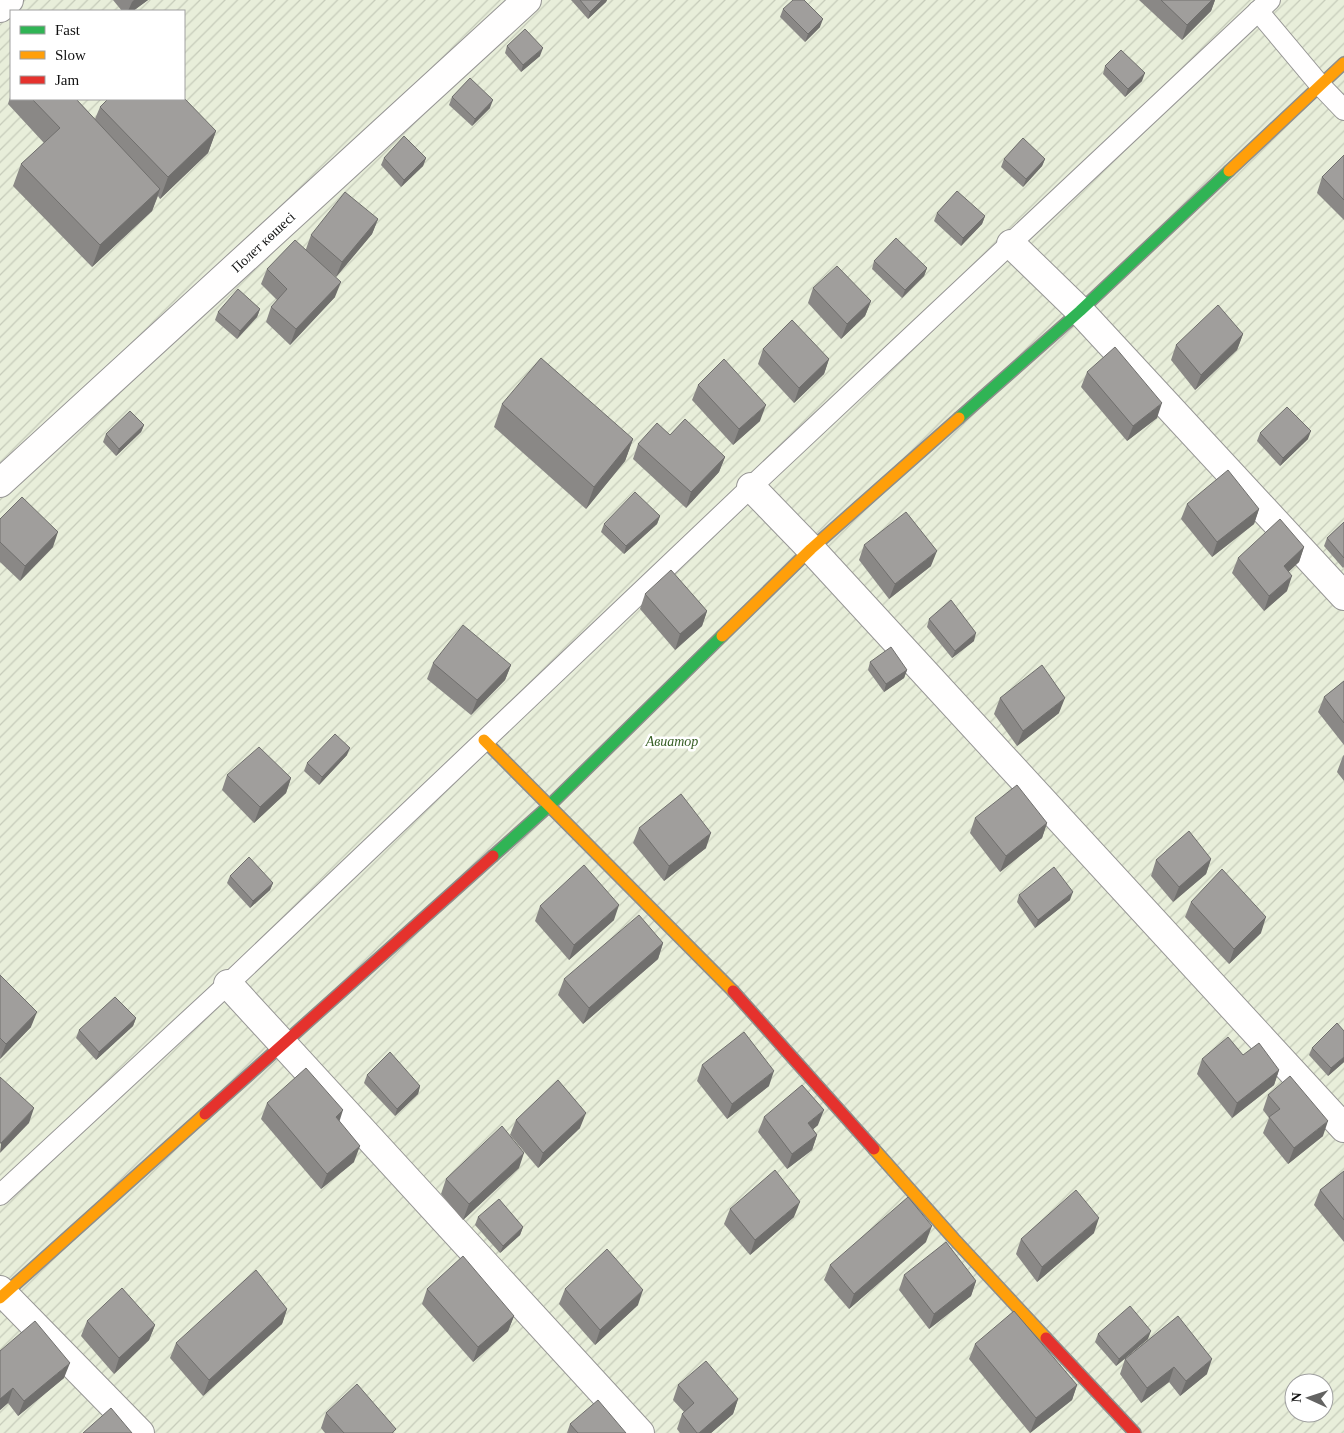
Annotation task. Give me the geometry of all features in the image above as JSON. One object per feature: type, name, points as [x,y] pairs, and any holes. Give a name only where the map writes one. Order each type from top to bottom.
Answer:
[{"type":"street","points":[[0,8],[9,0]]},
{"type":"street","name":"Полет көшесі","points":[[0,484],[527,0]]},
{"type":"street","points":[[140,1433],[1,1294],[284,1044],[550,805],[810,549],[1080,311],[1344,63]]},
{"type":"street","points":[[1011,244],[1080,311],[1344,596]]},
{"type":"street","points":[[751,487],[1344,1128]]},
{"type":"street","points":[[484,740],[745,1003],[954,1239],[1135,1433]]},
{"type":"street","points":[[228,984],[640,1433]]},
{"type":"lane","points":[[0,1195],[228,984],[751,487],[1264,6],[1320,86],[1344,110]]},
{"type":"green space","name":"Авиатор","points":[[0,0],[1344,0],[1344,1433],[0,1433]]},
{"type":"building","points":[[580,0],[602,0],[590,12]]},
{"type":"building","points":[[793,0],[804,0],[823,19],[808,34],[783,9]]},
{"type":"building","points":[[1161,0],[1212,0],[1187,25]]},
{"type":"building","points":[[525,29],[543,48],[523,65],[507,46]]},
{"type":"building","points":[[1121,50],[1145,73],[1128,89],[1105,66]]},
{"type":"building","points":[[470,78],[493,100],[475,119],[452,97]]},
{"type":"building","points":[[185,99],[216,131],[168,177],[100,107],[107,100]]},
{"type":"building","points":[[33,100],[77,100],[160,189],[100,245],[21,164],[60,128]]},
{"type":"building","points":[[404,136],[426,158],[404,180],[384,158]]},
{"type":"building","points":[[1023,138],[1045,159],[1026,179],[1004,159]]},
{"type":"building","points":[[1344,155],[1344,200],[1322,177]]},
{"type":"building","points":[[957,191],[985,216],[963,238],[937,213]]},
{"type":"building","points":[[345,192],[378,219],[342,262],[311,235]]},
{"type":"building","points":[[896,238],[927,268],[905,290],[874,261]]},
{"type":"building","points":[[295,240],[341,282],[296,329],[271,307],[287,289],[267,269]]},
{"type":"building","points":[[837,266],[871,301],[847,324],[813,288]]},
{"type":"building","points":[[238,289],[260,309],[240,331],[218,312]]},
{"type":"building","points":[[1218,305],[1243,334],[1201,375],[1176,345]]},
{"type":"building","points":[[792,320],[829,359],[799,388],[763,349]]},
{"type":"building","points":[[1115,347],[1162,403],[1133,426],[1087,372]]},
{"type":"building","points":[[541,358],[633,439],[594,487],[502,404]]},
{"type":"building","points":[[724,359],[766,405],[739,429],[698,385]]},
{"type":"building","points":[[1287,407],[1311,431],[1283,458],[1260,433]]},
{"type":"building","points":[[130,411],[144,425],[119,449],[106,434]]},
{"type":"building","points":[[685,419],[725,457],[691,492],[638,444],[657,423],[670,435]]},
{"type":"building","points":[[1228,470],[1259,509],[1217,542],[1187,504]]},
{"type":"building","points":[[635,492],[660,516],[626,546],[604,524]]},
{"type":"building","points":[[22,497],[58,532],[25,566],[0,542],[0,519]]},
{"type":"building","points":[[906,512],[937,551],[895,584],[864,545]]},
{"type":"building","points":[[1280,519],[1304,547],[1284,566],[1292,576],[1269,596],[1238,558]]},
{"type":"building","points":[[1344,522],[1344,558],[1327,538]]},
{"type":"building","points":[[671,570],[707,611],[680,634],[645,594]]},
{"type":"building","points":[[951,600],[976,633],[955,651],[929,619]]},
{"type":"building","points":[[463,625],[511,665],[477,700],[433,663]]},
{"type":"building","points":[[891,647],[907,670],[886,684],[870,662]]},
{"type":"building","points":[[1042,665],[1065,698],[1023,731],[1000,698]]},
{"type":"building","points":[[1344,681],[1344,723],[1324,697]]},
{"type":"building","points":[[335,734],[350,748],[322,777],[307,763]]},
{"type":"building","points":[[259,747],[291,778],[260,807],[227,775]]},
{"type":"building","points":[[1017,785],[1047,823],[1006,856],[975,818]]},
{"type":"building","points":[[681,794],[711,833],[669,866],[639,828]]},
{"type":"building","points":[[1189,831],[1211,859],[1179,887],[1156,860]]},
{"type":"building","points":[[249,857],[273,883],[253,901],[230,876]]},
{"type":"building","points":[[584,865],[619,905],[574,945],[540,906]]},
{"type":"building","points":[[1054,867],[1073,892],[1038,920],[1019,895]]},
{"type":"building","points":[[1222,869],[1266,917],[1234,949],[1191,902]]},
{"type":"building","points":[[639,915],[663,943],[589,1008],[564,979]]},
{"type":"building","points":[[0,975],[37,1012],[6,1044],[0,1038]]},
{"type":"building","points":[[115,997],[136,1018],[99,1052],[79,1030]]},
{"type":"building","points":[[1337,1023],[1344,1031],[1344,1057],[1331,1068],[1312,1048]]},
{"type":"building","points":[[744,1032],[774,1071],[732,1104],[702,1065]]},
{"type":"building","points":[[1228,1037],[1243,1055],[1259,1043],[1279,1070],[1237,1103],[1202,1059]]},
{"type":"building","points":[[390,1052],[420,1086],[397,1109],[367,1075]]},
{"type":"building","points":[[306,1068],[343,1110],[336,1117],[360,1146],[327,1174],[267,1103]]},
{"type":"building","points":[[1290,1076],[1328,1121],[1294,1148],[1269,1117],[1280,1109],[1268,1095]]},
{"type":"building","points":[[0,1077],[34,1108],[1,1143],[0,1143]]},
{"type":"building","points":[[558,1080],[586,1113],[543,1153],[516,1120]]},
{"type":"building","points":[[802,1085],[824,1110],[808,1123],[817,1135],[792,1154],[764,1117]]},
{"type":"building","points":[[502,1126],[524,1153],[469,1204],[446,1179]]},
{"type":"building","points":[[775,1170],[800,1202],[755,1240],[730,1209]]},
{"type":"building","points":[[1344,1171],[1344,1220],[1320,1190]]},
{"type":"building","points":[[1076,1190],[1099,1218],[1042,1267],[1021,1239]]},
{"type":"building","points":[[908,1197],[932,1226],[854,1294],[830,1265]]},
{"type":"building","points":[[499,1199],[523,1227],[503,1246],[478,1217]]},
{"type":"building","points":[[946,1242],[976,1281],[934,1314],[904,1275]]},
{"type":"building","points":[[607,1249],[643,1290],[600,1330],[565,1289]]},
{"type":"building","points":[[463,1256],[514,1316],[478,1347],[427,1289]]},
{"type":"building","points":[[256,1270],[287,1309],[209,1380],[176,1343]]},
{"type":"building","points":[[122,1288],[155,1325],[119,1358],[87,1321]]},
{"type":"building","points":[[1130,1306],[1151,1331],[1119,1359],[1098,1334]]},
{"type":"building","points":[[1014,1311],[1077,1385],[1036,1418],[975,1344]]},
{"type":"building","points":[[1178,1316],[1212,1359],[1186,1381],[1174,1367],[1147,1388],[1125,1359]]},
{"type":"building","points":[[35,1321],[70,1363],[24,1401],[13,1388],[0,1399],[0,1351]]},
{"type":"building","points":[[706,1361],[738,1399],[697,1433],[682,1414],[694,1403],[678,1385]]},
{"type":"building","points":[[357,1384],[396,1429],[392,1433],[344,1433],[326,1413]]},
{"type":"building","points":[[598,1400],[626,1433],[578,1433],[570,1424]]},
{"type":"building","points":[[111,1408],[132,1433],[83,1433]]},
{"type":"traffic: fast","points":[[959,418],[1080,311],[1229,171]]},
{"type":"traffic: fast","points":[[493,856],[550,805],[722,636]]},
{"type":"traffic: slow","points":[[1229,171],[1344,63]]},
{"type":"traffic: slow","points":[[722,636],[811,549],[959,418]]},
{"type":"traffic: slow","points":[[484,740],[733,991]]},
{"type":"traffic: slow","points":[[0,1298],[205,1114]]},
{"type":"traffic: slow","points":[[874,1149],[1046,1338]]},
{"type":"traffic: jam","points":[[205,1114],[493,856]]},
{"type":"traffic: jam","points":[[733,991],[874,1149]]},
{"type":"traffic: jam","points":[[1046,1338],[1135,1433]]}]
